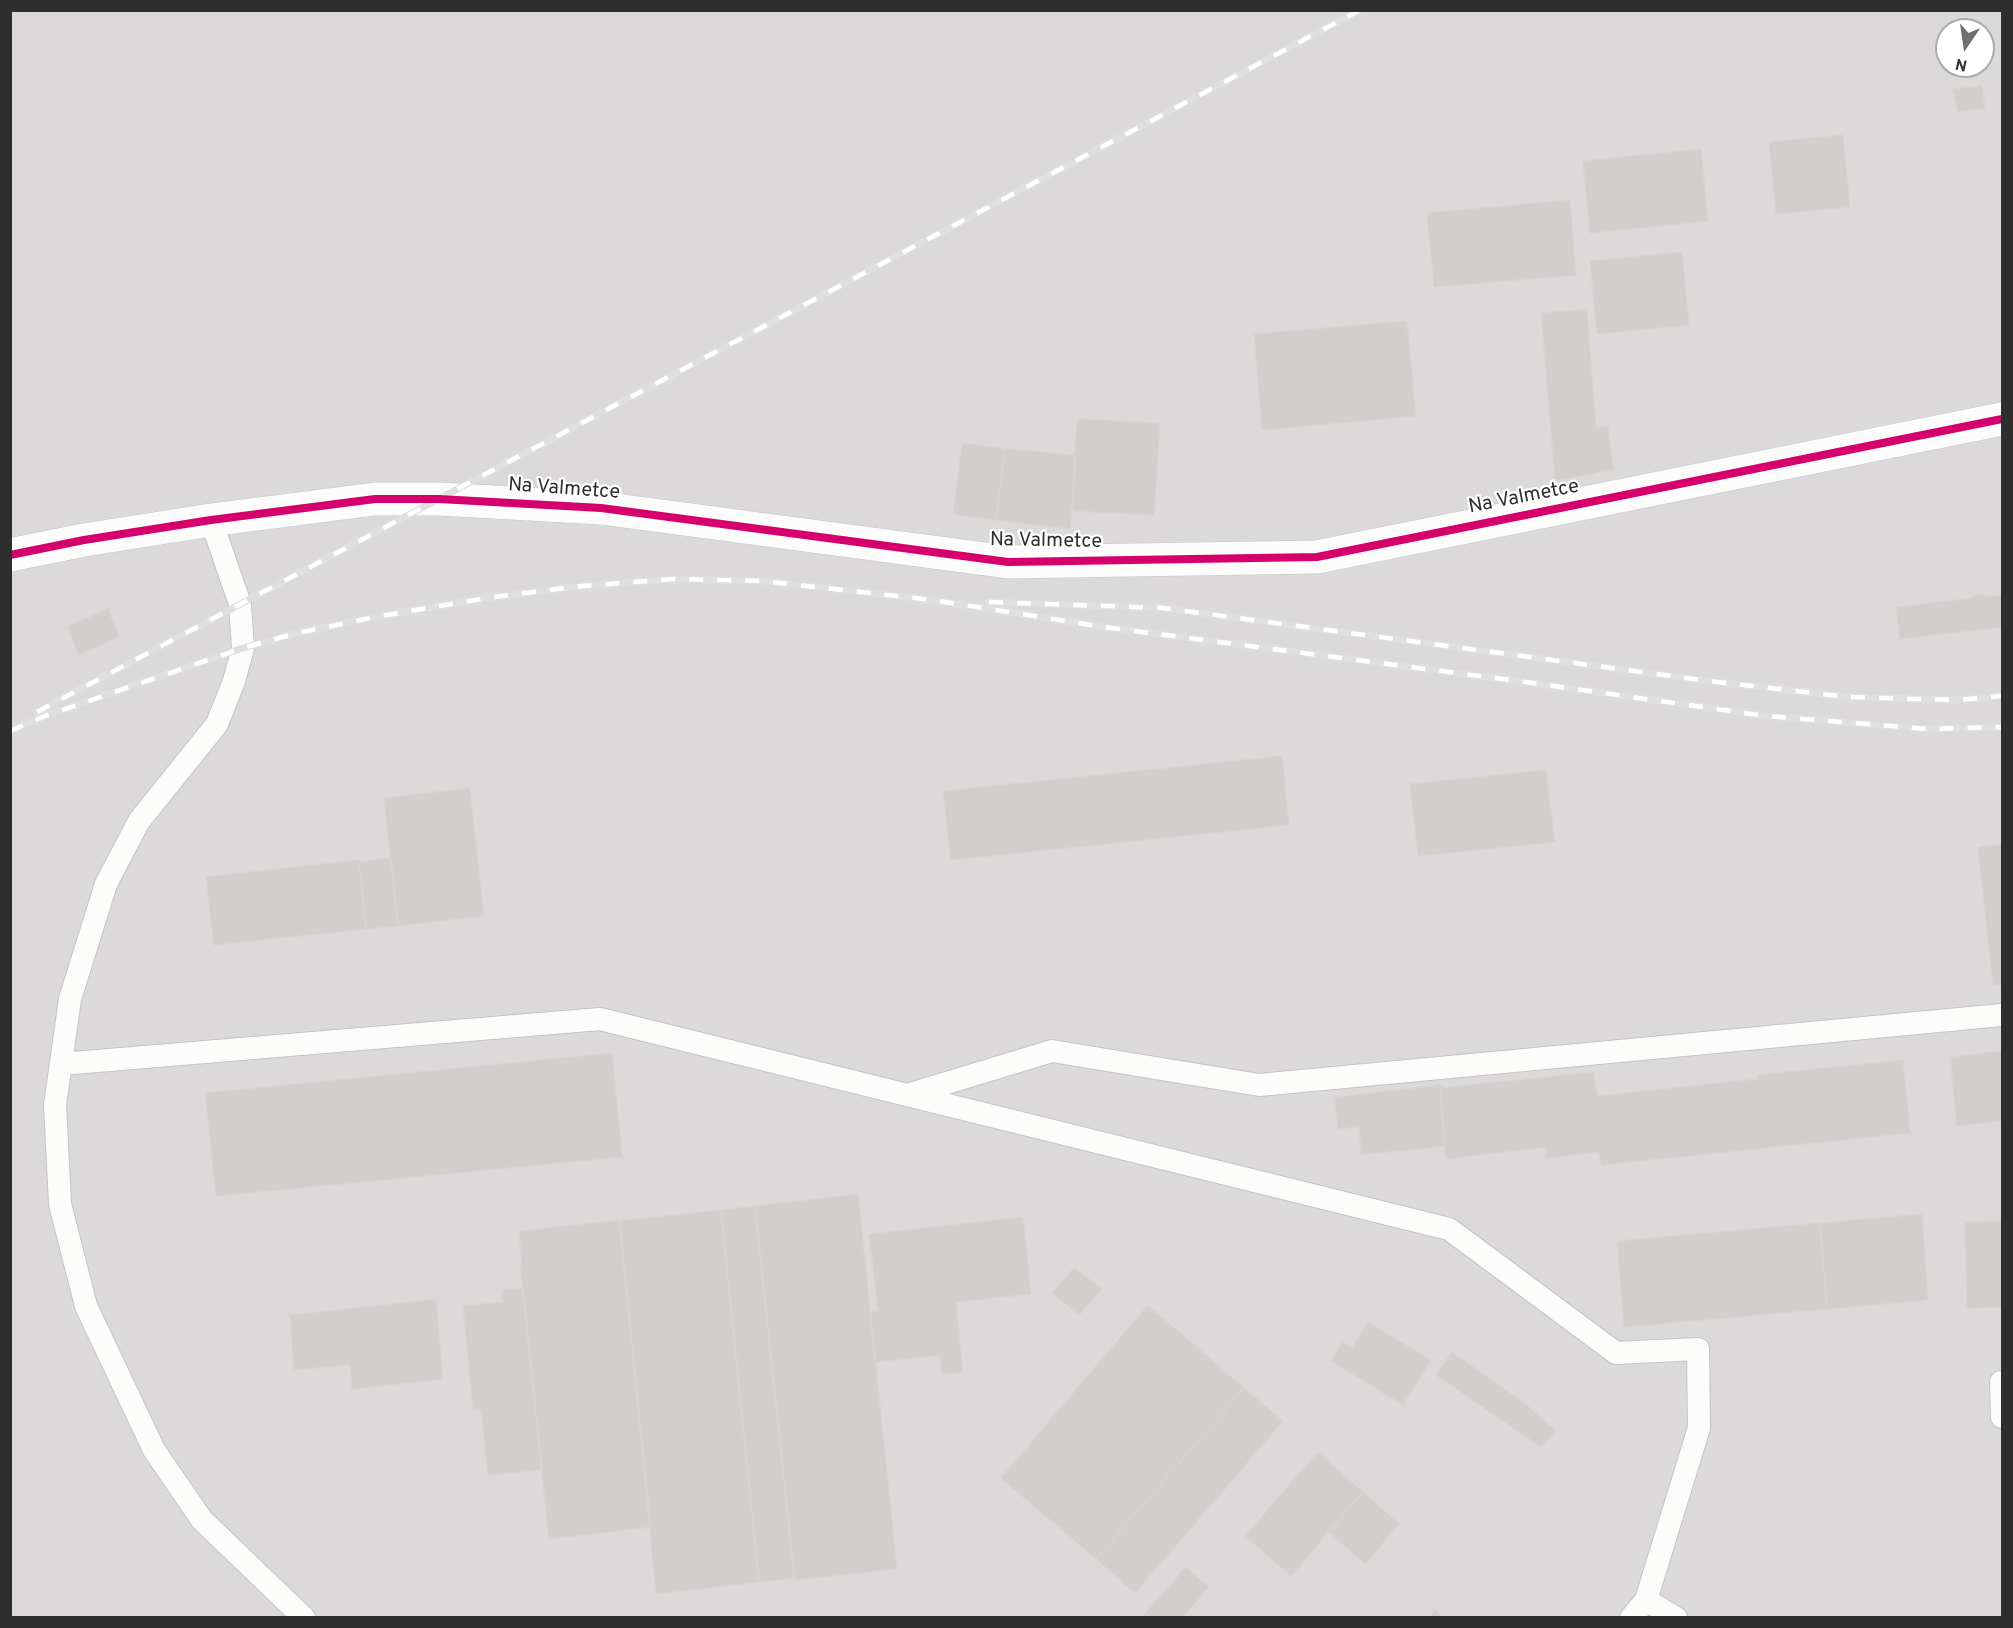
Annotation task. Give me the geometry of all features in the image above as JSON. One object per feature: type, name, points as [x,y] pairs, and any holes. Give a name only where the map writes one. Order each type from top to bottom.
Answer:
[{"type":"street","name":"Na Valmetce","points":[[10,555],[84,540],[211,520],[375,499],[439,499],[601,508],[1008,562],[1317,557],[2002,419]]},
{"type":"lane","points":[[211,520],[240,604],[243,648],[234,681],[217,724],[139,821],[106,884],[70,999],[55,1105],[60,1204],[86,1305],[154,1450],[202,1520],[304,1617]]},
{"type":"lane","points":[[907,1095],[1052,1051],[1259,1085],[2002,1015]]},
{"type":"lane","points":[[61,1064],[600,1019],[1449,1229],[1616,1353],[1698,1349],[1699,1428],[1646,1600],[1631,1617]]},
{"type":"lane","points":[[2002,1382],[2002,1417]]},
{"type":"lane","points":[[1646,1600],[1676,1617]]},
{"type":"shaded area","points":[[11,11],[2002,11],[2002,1617],[11,1617]]},
{"type":"building","points":[[1982,86],[1985,108],[1958,112],[1953,89]]},
{"type":"building","points":[[1843,135],[1850,207],[1776,214],[1769,142]]},
{"type":"building","points":[[1701,149],[1708,221],[1590,233],[1583,161]]},
{"type":"building","points":[[1570,200],[1576,275],[1434,287],[1427,213]]},
{"type":"building","points":[[1682,252],[1689,325],[1597,334],[1590,261]]},
{"type":"building","points":[[1587,309],[1596,428],[1608,426],[1613,470],[1555,481],[1541,313]]},
{"type":"building","points":[[1407,321],[1416,416],[1262,430],[1254,334]]},
{"type":"building","points":[[1077,419],[1160,423],[1154,515],[1072,511]]},
{"type":"building","points":[[962,443],[1005,449],[996,520],[953,514]]},
{"type":"building","points":[[1005,449],[1076,455],[1070,529],[996,520]]},
{"type":"building","points":[[1984,594],[1985,597],[2002,595],[2002,627],[1900,639],[1896,607],[1973,598],[1973,596]]},
{"type":"building","points":[[108,609],[119,637],[78,655],[68,626]]},
{"type":"building","points":[[1282,756],[1289,825],[951,860],[943,791]]},
{"type":"building","points":[[1546,770],[1555,842],[1418,856],[1410,784]]},
{"type":"building","points":[[470,788],[484,916],[398,926],[384,798]]},
{"type":"building","points":[[2002,844],[2002,984],[1993,985],[1978,847]]},
{"type":"building","points":[[391,858],[398,926],[366,929],[359,860],[361,862]]},
{"type":"building","points":[[359,860],[366,929],[214,945],[206,877]]},
{"type":"building","points":[[2002,1051],[2002,1121],[1957,1126],[1950,1057]]},
{"type":"building","points":[[612,1053],[622,1157],[216,1196],[205,1093]]},
{"type":"building","points":[[1903,1060],[1910,1133],[1601,1165],[1599,1152],[1546,1158],[1545,1147],[1446,1159],[1440,1088],[1594,1072],[1597,1096],[1757,1079],[1757,1075]]},
{"type":"building","points":[[1442,1085],[1440,1088],[1445,1146],[1360,1155],[1359,1127],[1338,1129],[1334,1097]]},
{"type":"building","points":[[858,1194],[897,1569],[795,1580],[755,1206]]},
{"type":"building","points":[[755,1206],[794,1578],[759,1582],[721,1210]]},
{"type":"building","points":[[721,1210],[759,1582],[656,1594],[620,1221]]},
{"type":"building","points":[[1922,1214],[1928,1300],[1827,1309],[1820,1223]]},
{"type":"building","points":[[1023,1217],[1031,1294],[956,1302],[963,1372],[942,1374],[940,1355],[875,1362],[870,1312],[878,1311],[869,1234]]},
{"type":"building","points":[[619,1220],[651,1527],[549,1539],[520,1264],[522,1264],[519,1231]]},
{"type":"building","points":[[2002,1221],[2002,1307],[1967,1308],[1965,1222]]},
{"type":"building","points":[[1820,1223],[1827,1309],[1624,1327],[1617,1241]]},
{"type":"building","points":[[1074,1268],[1102,1289],[1079,1315],[1052,1293]]},
{"type":"building","points":[[523,1288],[542,1470],[488,1475],[481,1410],[473,1410],[463,1306],[503,1302],[502,1290]]},
{"type":"building","points":[[436,1299],[443,1379],[352,1389],[350,1365],[294,1370],[290,1315]]},
{"type":"building","points":[[1148,1305],[1244,1388],[1096,1559],[1001,1478]]},
{"type":"building","points":[[1368,1322],[1431,1360],[1403,1405],[1331,1361],[1343,1342],[1352,1348]]},
{"type":"building","points":[[1452,1352],[1524,1403],[1556,1431],[1541,1447],[1436,1375]]},
{"type":"building","points":[[1244,1388],[1283,1421],[1135,1593],[1096,1559]]},
{"type":"building","points":[[1318,1452],[1363,1492],[1291,1576],[1245,1536]]},
{"type":"building","points":[[1363,1492],[1399,1524],[1365,1564],[1329,1532]]},
{"type":"building","points":[[1186,1567],[1209,1587],[1182,1618],[1141,1618]]},
{"type":"building","points":[[1435,1610],[1444,1618],[1429,1618]]},
{"type":"railway","points":[[37,712],[1360,10]]},
{"type":"railway","points":[[10,731],[45,716],[243,648],[297,633],[487,598],[582,586],[674,579],[762,581],[932,600],[1104,627],[1766,716],[1928,729],[2002,727]]},
{"type":"railway","points":[[989,602],[1163,608],[1709,681],[1848,697],[1957,700],[2002,696]]},
{"type":"cycle path","points":[[10,555],[84,540],[211,520],[375,499],[439,499],[601,508],[1008,562],[1317,557],[2002,419]]}]
